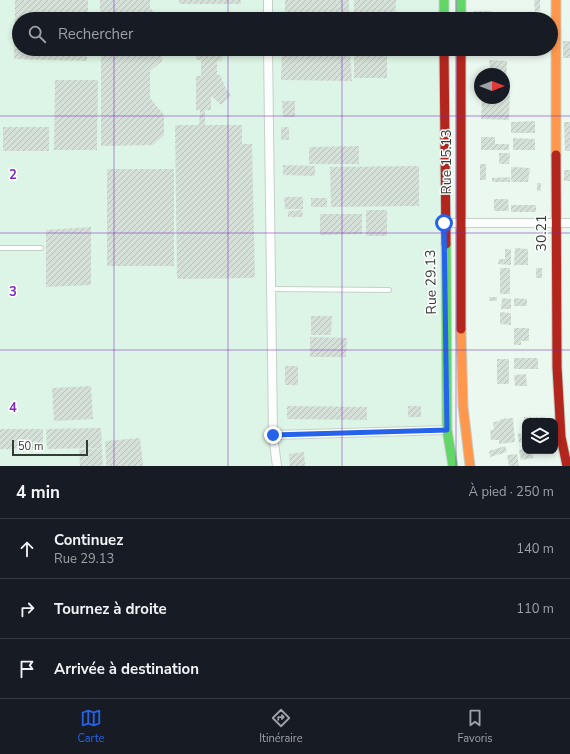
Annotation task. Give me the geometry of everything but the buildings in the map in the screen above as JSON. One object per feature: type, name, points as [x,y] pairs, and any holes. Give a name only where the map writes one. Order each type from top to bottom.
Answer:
[{"type":"main road","points":[[444,0],[444,12]]},
{"type":"main road","points":[[461,0],[461,12]]},
{"type":"main road","name":"30.21","points":[[556,0],[556,12]]},
{"type":"main road","name":"Rue 29.13","points":[[444,56],[444,223],[447,430],[453,466]]},
{"type":"main road","name":"Rue 15.13","points":[[461,56],[459,224],[462,400],[470,466]]},
{"type":"main road","name":"30.21","points":[[556,56],[555,223],[557,366],[561,437],[567,466]]},
{"type":"street","points":[[268,0],[268,12]]},
{"type":"street","points":[[268,56],[273,435],[277,466]]},
{"type":"street","points":[[444,223],[570,223]]},
{"type":"street","points":[[273,435],[447,430]]},
{"type":"lane","points":[[0,248],[41,248]]},
{"type":"lane","points":[[272,289],[389,290]]},
{"type":"shaded area","points":[[0,0],[444,0],[444,12],[12,12],[12,56],[444,56],[444,223],[454,466],[0,466]]},
{"type":"traffic: fast","points":[[444,0],[444,12]]},
{"type":"traffic: fast","points":[[461,0],[461,12]]},
{"type":"traffic: fast","points":[[446,244],[447,430],[453,466]]},
{"type":"traffic: slow","points":[[556,0],[556,12]]},
{"type":"traffic: slow","points":[[556,56],[556,155]]},
{"type":"traffic: slow","points":[[461,329],[463,406],[470,466]]},
{"type":"traffic: jam","points":[[444,56],[446,244]]},
{"type":"traffic: jam","points":[[461,56],[461,329]]},
{"type":"traffic: jam","points":[[556,155],[557,367],[561,437],[567,466]]},
{"type":"route","points":[[273,435],[447,430],[444,223]]}]
